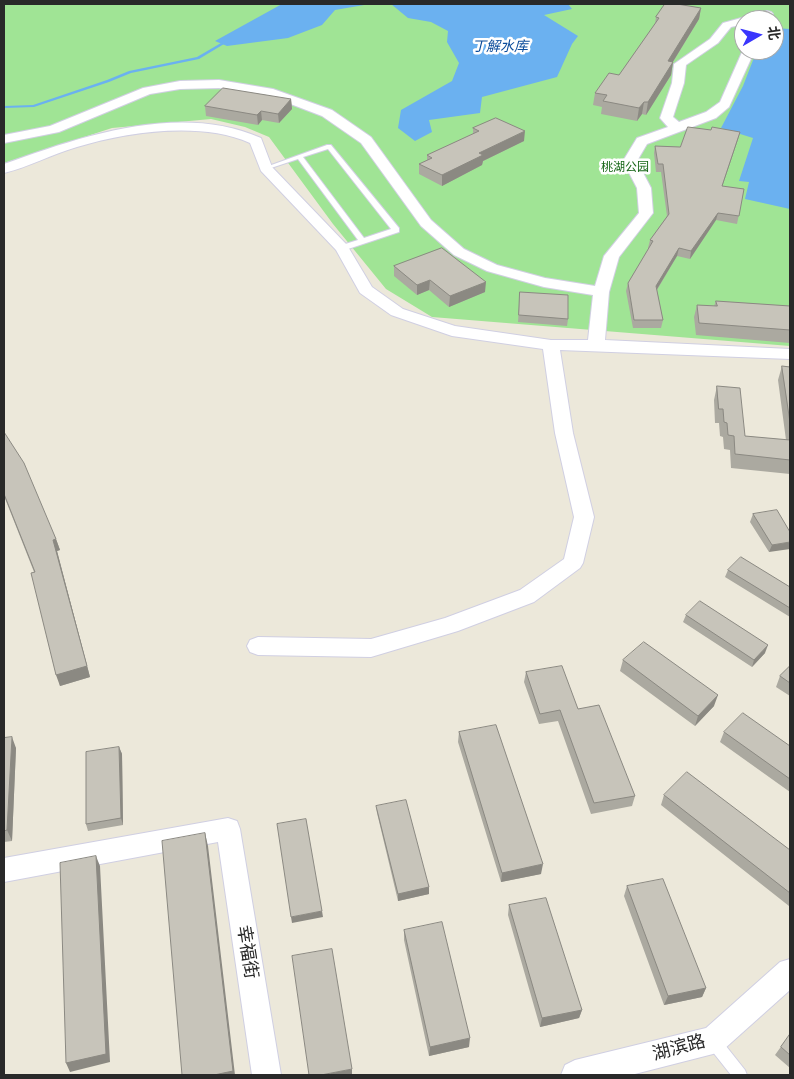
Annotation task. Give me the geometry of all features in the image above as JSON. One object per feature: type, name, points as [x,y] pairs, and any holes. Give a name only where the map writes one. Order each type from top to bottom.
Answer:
[{"type":"street","points":[[677,127],[666,118],[678,83],[680,64],[714,41],[727,25],[734,24]]},
{"type":"street","points":[[596,345],[601,292],[612,256],[646,213],[644,188],[630,160],[642,141],[711,116],[724,104],[745,60]]},
{"type":"street","points":[[4,139],[54,129],[155,89],[180,85],[219,84],[269,92],[327,113],[366,140],[426,223],[459,252],[492,268],[544,282],[601,292]]},
{"type":"street","points":[[4,169],[73,144],[143,129],[201,127],[236,132],[256,141],[266,168],[342,248],[366,290],[397,312],[452,331],[551,345],[596,345],[790,354]]},
{"type":"street","points":[[258,646],[371,648],[450,625],[527,596],[574,563],[584,517],[564,433],[551,345]]},
{"type":"street","name":"幸福街","points":[[4,870],[228,829],[267,1075]]},
{"type":"street","name":"湖滨路","points":[[576,1075],[713,1040],[790,972]]},
{"type":"lane","points":[[266,168],[329,146],[396,230],[342,248]]},
{"type":"lane","points":[[298,156],[362,242]]},
{"type":"lane","points":[[713,1040],[740,1075]]},
{"type":"green space","name":"桃湖公园","points":[[4,4],[790,4],[790,346],[432,317],[386,289],[333,224],[269,137],[245,127],[211,119],[112,128],[4,163]]},
{"type":"water","points":[[282,4],[370,4],[335,10],[322,25],[288,38],[227,46],[215,41]]},
{"type":"water","name":"丁解水库","points":[[391,4],[568,4],[572,9],[544,15],[578,36],[572,44],[557,77],[482,97],[480,113],[429,120],[432,132],[415,141],[398,128],[401,110],[452,81],[459,63],[447,42],[448,31],[431,22],[408,18]]},
{"type":"water","points":[[784,29],[790,29],[790,209],[745,199],[749,182],[739,181],[753,138],[721,128],[743,86],[753,60],[784,60]]},
{"type":"building","points":[[665,4],[701,8],[668,61],[673,62],[648,102],[644,102],[639,108],[603,101],[607,95],[595,93],[609,73],[619,75],[659,18],[656,17]]},
{"type":"building","points":[[223,88],[291,99],[278,114],[261,111],[257,115],[205,106]]},
{"type":"building","points":[[496,118],[525,131],[479,153],[483,155],[442,175],[419,164],[432,158],[427,155],[479,131],[473,128]]},
{"type":"building","points":[[688,127],[711,130],[712,127],[740,132],[722,186],[744,189],[739,216],[718,213],[691,251],[679,248],[656,286],[663,320],[634,320],[628,283],[653,241],[650,240],[669,214],[663,164],[658,164],[655,146],[680,147]]},
{"type":"building","points":[[442,248],[486,282],[450,296],[430,280],[417,285],[394,266]]},
{"type":"building","points":[[520,292],[568,295],[568,319],[519,315]]},
{"type":"building","points":[[716,301],[790,306],[790,330],[699,323],[697,305],[717,306]]},
{"type":"building","points":[[782,366],[790,367],[790,422]]},
{"type":"building","points":[[717,386],[740,388],[745,436],[790,440],[790,460],[735,454],[734,436],[728,435],[723,409],[719,409]]},
{"type":"building","points":[[4,432],[24,463],[56,539],[53,540],[87,666],[56,675],[31,573],[35,572],[4,494]]},
{"type":"building","points":[[777,510],[790,532],[790,542],[772,545],[753,514]]},
{"type":"building","points":[[741,557],[790,587],[790,608],[728,570]]},
{"type":"building","points":[[700,601],[768,645],[754,660],[686,615]]},
{"type":"building","points":[[644,642],[718,695],[698,716],[623,660]]},
{"type":"building","points":[[562,666],[578,709],[599,705],[635,796],[594,803],[560,710],[540,714],[526,672]]},
{"type":"building","points":[[790,666],[790,683],[780,676]]},
{"type":"building","points":[[743,713],[790,746],[790,779],[724,732]]},
{"type":"building","points":[[496,725],[543,864],[502,873],[459,732]]},
{"type":"building","points":[[12,737],[7,830],[4,831],[4,738]]},
{"type":"building","points":[[119,747],[121,818],[86,824],[86,752]]},
{"type":"building","points":[[687,772],[790,850],[790,893],[664,795]]},
{"type":"building","points":[[406,800],[429,887],[398,894],[376,806]]},
{"type":"building","points":[[306,819],[322,911],[291,917],[277,824]]},
{"type":"building","points":[[205,833],[233,1071],[214,1075],[182,1075],[162,841]]},
{"type":"building","points":[[96,856],[106,1054],[66,1063],[60,863]]},
{"type":"building","points":[[663,879],[706,988],[668,996],[627,886]]},
{"type":"building","points":[[546,898],[582,1010],[542,1018],[509,905]]},
{"type":"building","points":[[442,922],[470,1038],[430,1047],[404,930]]},
{"type":"building","points":[[332,949],[352,1069],[321,1075],[309,1075],[292,956]]},
{"type":"building","points":[[790,1034],[790,1055],[781,1047]]},
{"type":"waterway","points":[[4,107],[33,106],[130,72],[198,58],[222,44]]}]
